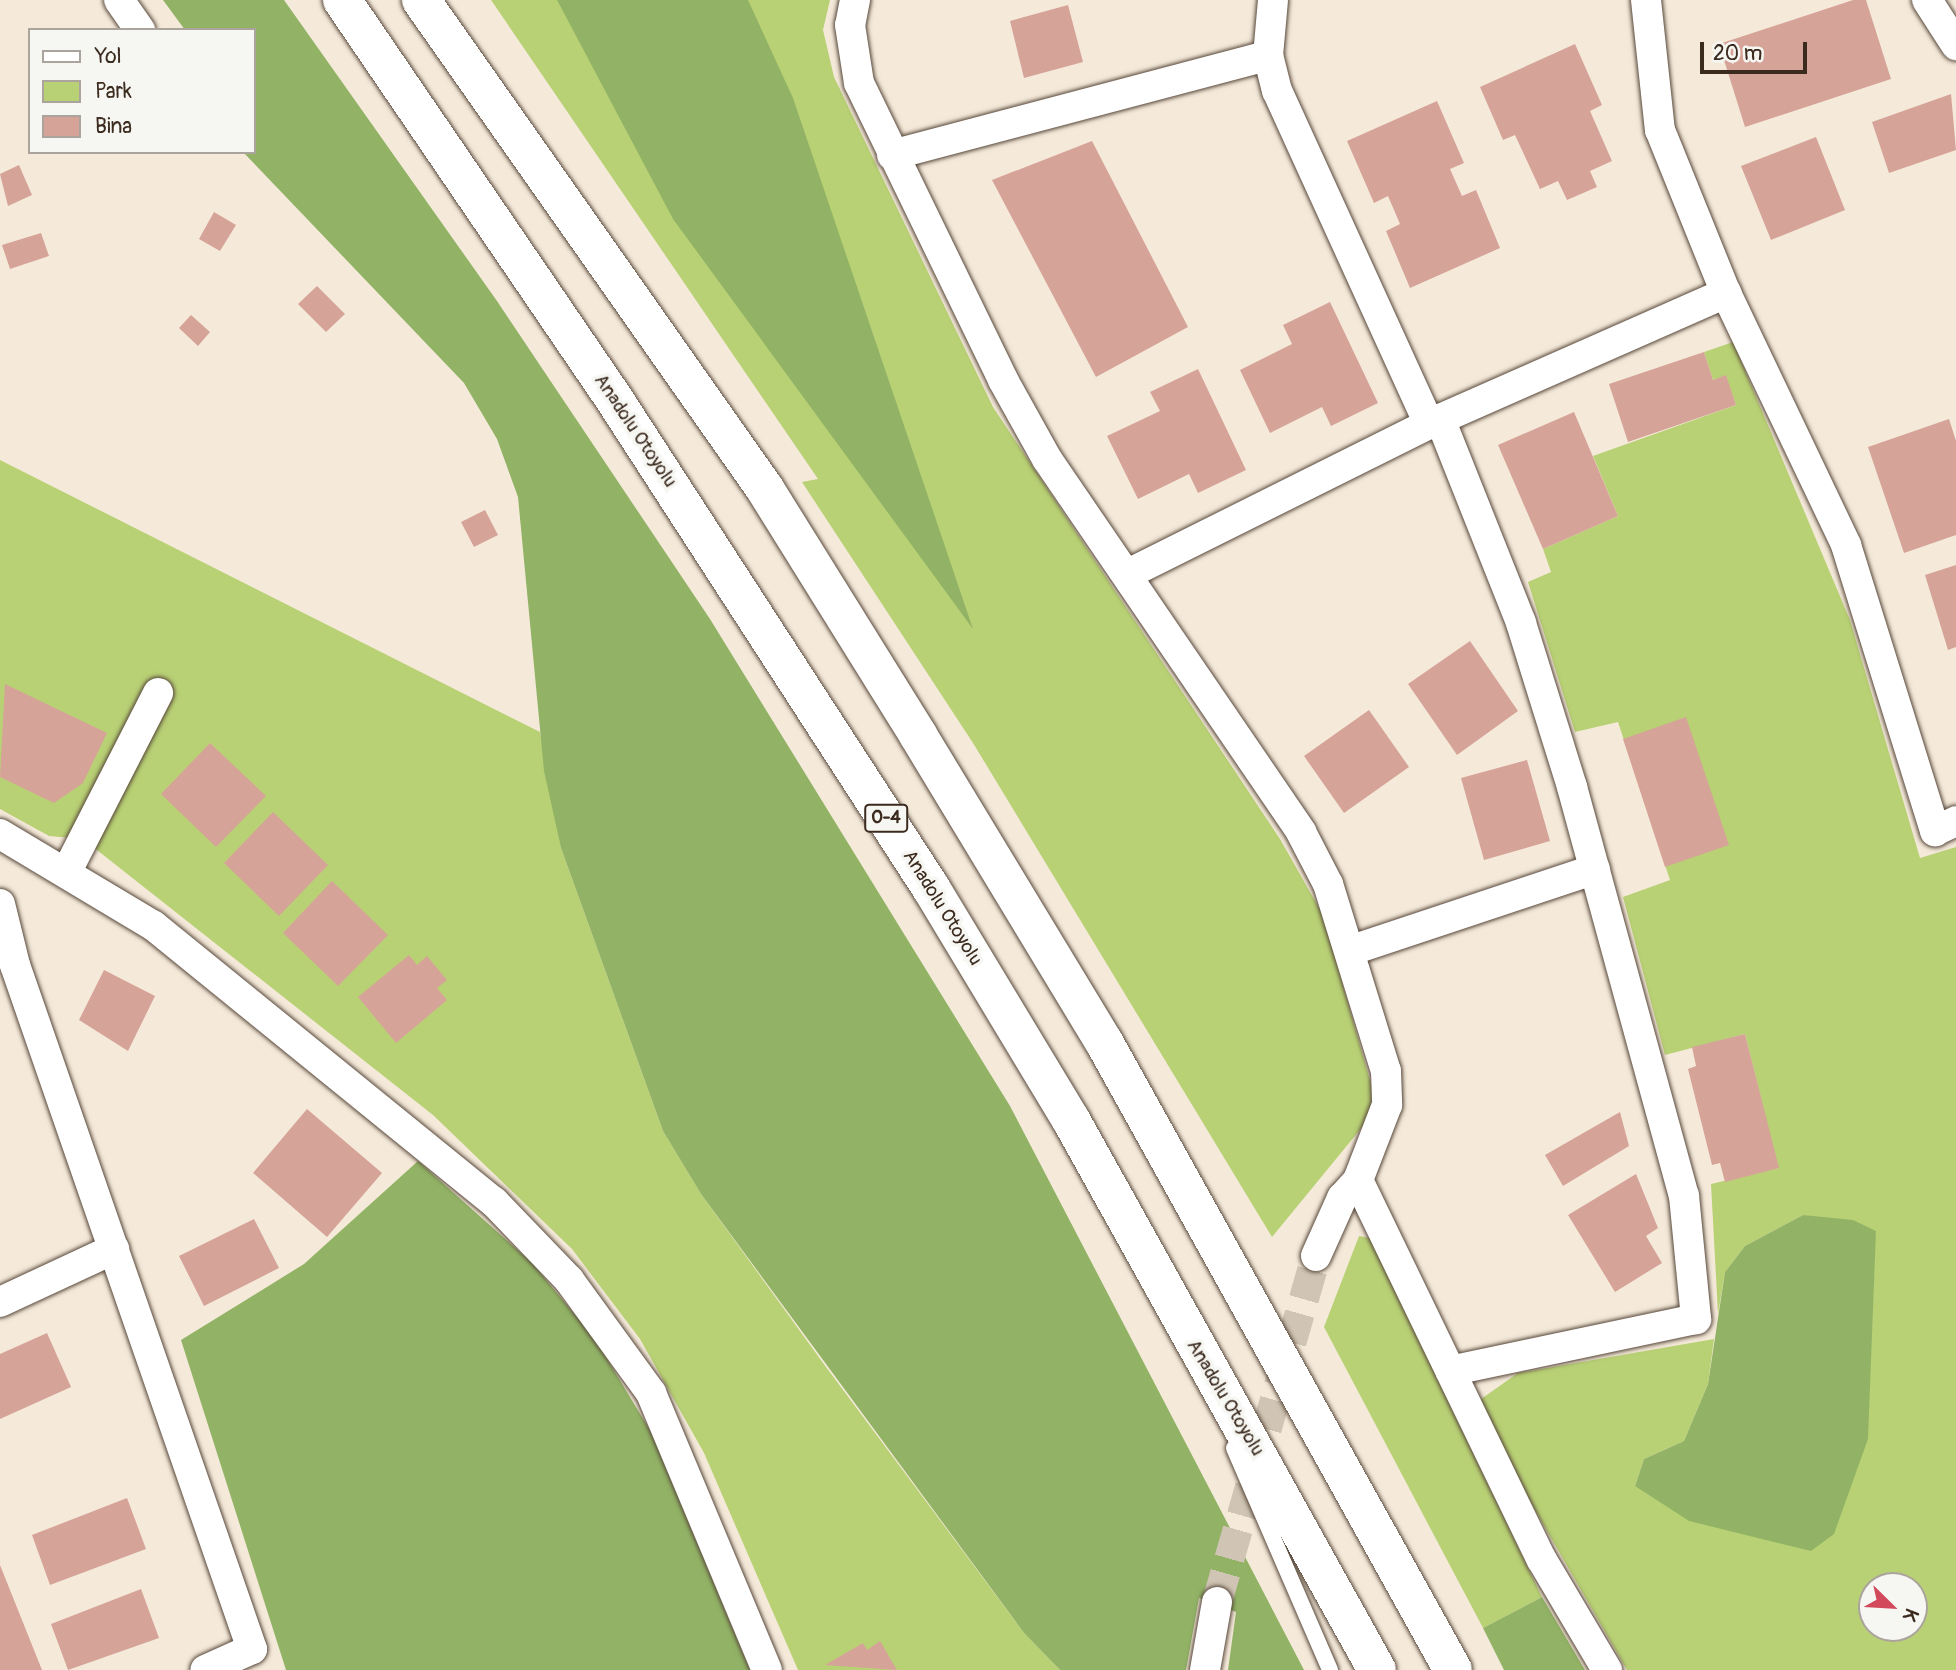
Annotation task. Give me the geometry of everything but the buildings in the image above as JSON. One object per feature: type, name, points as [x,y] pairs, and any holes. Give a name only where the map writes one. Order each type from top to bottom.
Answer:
[{"type":"highway","name":"Anadolu Otoyolu","points":[[342,0],[786,659],[1071,1120],[1177,1317],[1306,1532],[1377,1670]]},
{"type":"highway","points":[[421,0],[765,489],[918,735],[1111,1054],[1453,1670]]},
{"type":"street","points":[[119,0],[140,28]]},
{"type":"street","points":[[855,0],[850,24],[859,83],[892,155],[1047,458],[1130,573],[1301,831],[1352,950],[1386,1071],[1387,1105],[1358,1180],[1342,1198],[1316,1256]]},
{"type":"street","points":[[1273,0],[1268,56],[1302,150],[1435,422],[1543,687],[1684,1196],[1696,1318],[1450,1371]]},
{"type":"street","points":[[1646,0],[1660,130],[1726,293],[1851,558],[1935,831],[1956,821]]},
{"type":"street","points":[[1927,0],[1956,45]]},
{"type":"street","points":[[892,155],[1268,56]]},
{"type":"street","points":[[1130,573],[1435,422],[1726,293]]},
{"type":"street","points":[[67,871],[158,693]]},
{"type":"street","points":[[0,834],[67,871],[155,926],[419,1138],[494,1202],[569,1280],[651,1392],[767,1670]]},
{"type":"street","points":[[1352,950],[1595,869]]},
{"type":"street","points":[[0,904],[15,965],[252,1649],[205,1670]]},
{"type":"street","points":[[1358,1180],[1542,1560],[1607,1670]]},
{"type":"street","points":[[0,1302],[114,1249]]},
{"type":"street","points":[[1205,1670],[1217,1602]]},
{"type":"lane","points":[[1177,1317],[1330,1670]]},
{"type":"green space","points":[[163,0],[284,0],[497,301],[710,619],[1010,1106],[1304,1670],[1228,1670],[1236,1612],[1199,1598],[1186,1670],[1060,1670],[1024,1633],[701,1194],[663,1131],[561,848],[544,771],[518,497],[497,439],[464,383],[245,154],[256,154],[256,28],[184,28]]},
{"type":"green space","points":[[491,0],[830,0],[823,30],[834,77],[993,407],[1280,839],[1323,915],[1373,1091],[1368,1120],[1272,1237],[973,743],[802,482],[818,479]]},
{"type":"green space","points":[[557,0],[748,0],[793,98],[973,629],[673,219]]},
{"type":"green space","points":[[1733,342],[1850,620],[1920,858],[1956,847],[1956,1670],[1627,1670],[1474,1404],[1518,1373],[1714,1339],[1708,1384],[1684,1441],[1644,1459],[1635,1486],[1871,1270],[1876,1231],[1803,1215],[1745,1246],[1725,1272],[1718,1314],[1711,1184],[1778,1168],[1745,1034],[1665,1055],[1623,897],[1670,880],[1618,722],[1575,732],[1528,582],[1551,572],[1543,549],[1618,516],[1593,456],[1736,405],[1725,376],[1713,380],[1704,352]]},
{"type":"green space","points":[[0,460],[540,732],[561,848],[663,1131],[701,1194],[826,1367],[1024,1633],[1060,1670],[798,1670],[704,1453],[640,1339],[572,1249],[433,1115],[83,839],[49,836],[0,809]]},
{"type":"green space","points":[[418,1161],[532,1263],[595,1339],[651,1432],[750,1670],[286,1670],[181,1340],[304,1264]]},
{"type":"green space","points":[[1803,1215],[1853,1220],[1876,1231],[1868,1439],[1834,1534],[1811,1551],[1689,1521],[1635,1486],[1644,1459],[1684,1441],[1708,1384],[1725,1272],[1745,1246]]},
{"type":"green space","points":[[1359,1236],[1370,1238],[1542,1597],[1483,1628],[1324,1327]]},
{"type":"green space","points":[[1542,1597],[1585,1670],[1504,1670],[1483,1628]]},
{"type":"tunnel","points":[[1217,1602],[1316,1256]]}]
